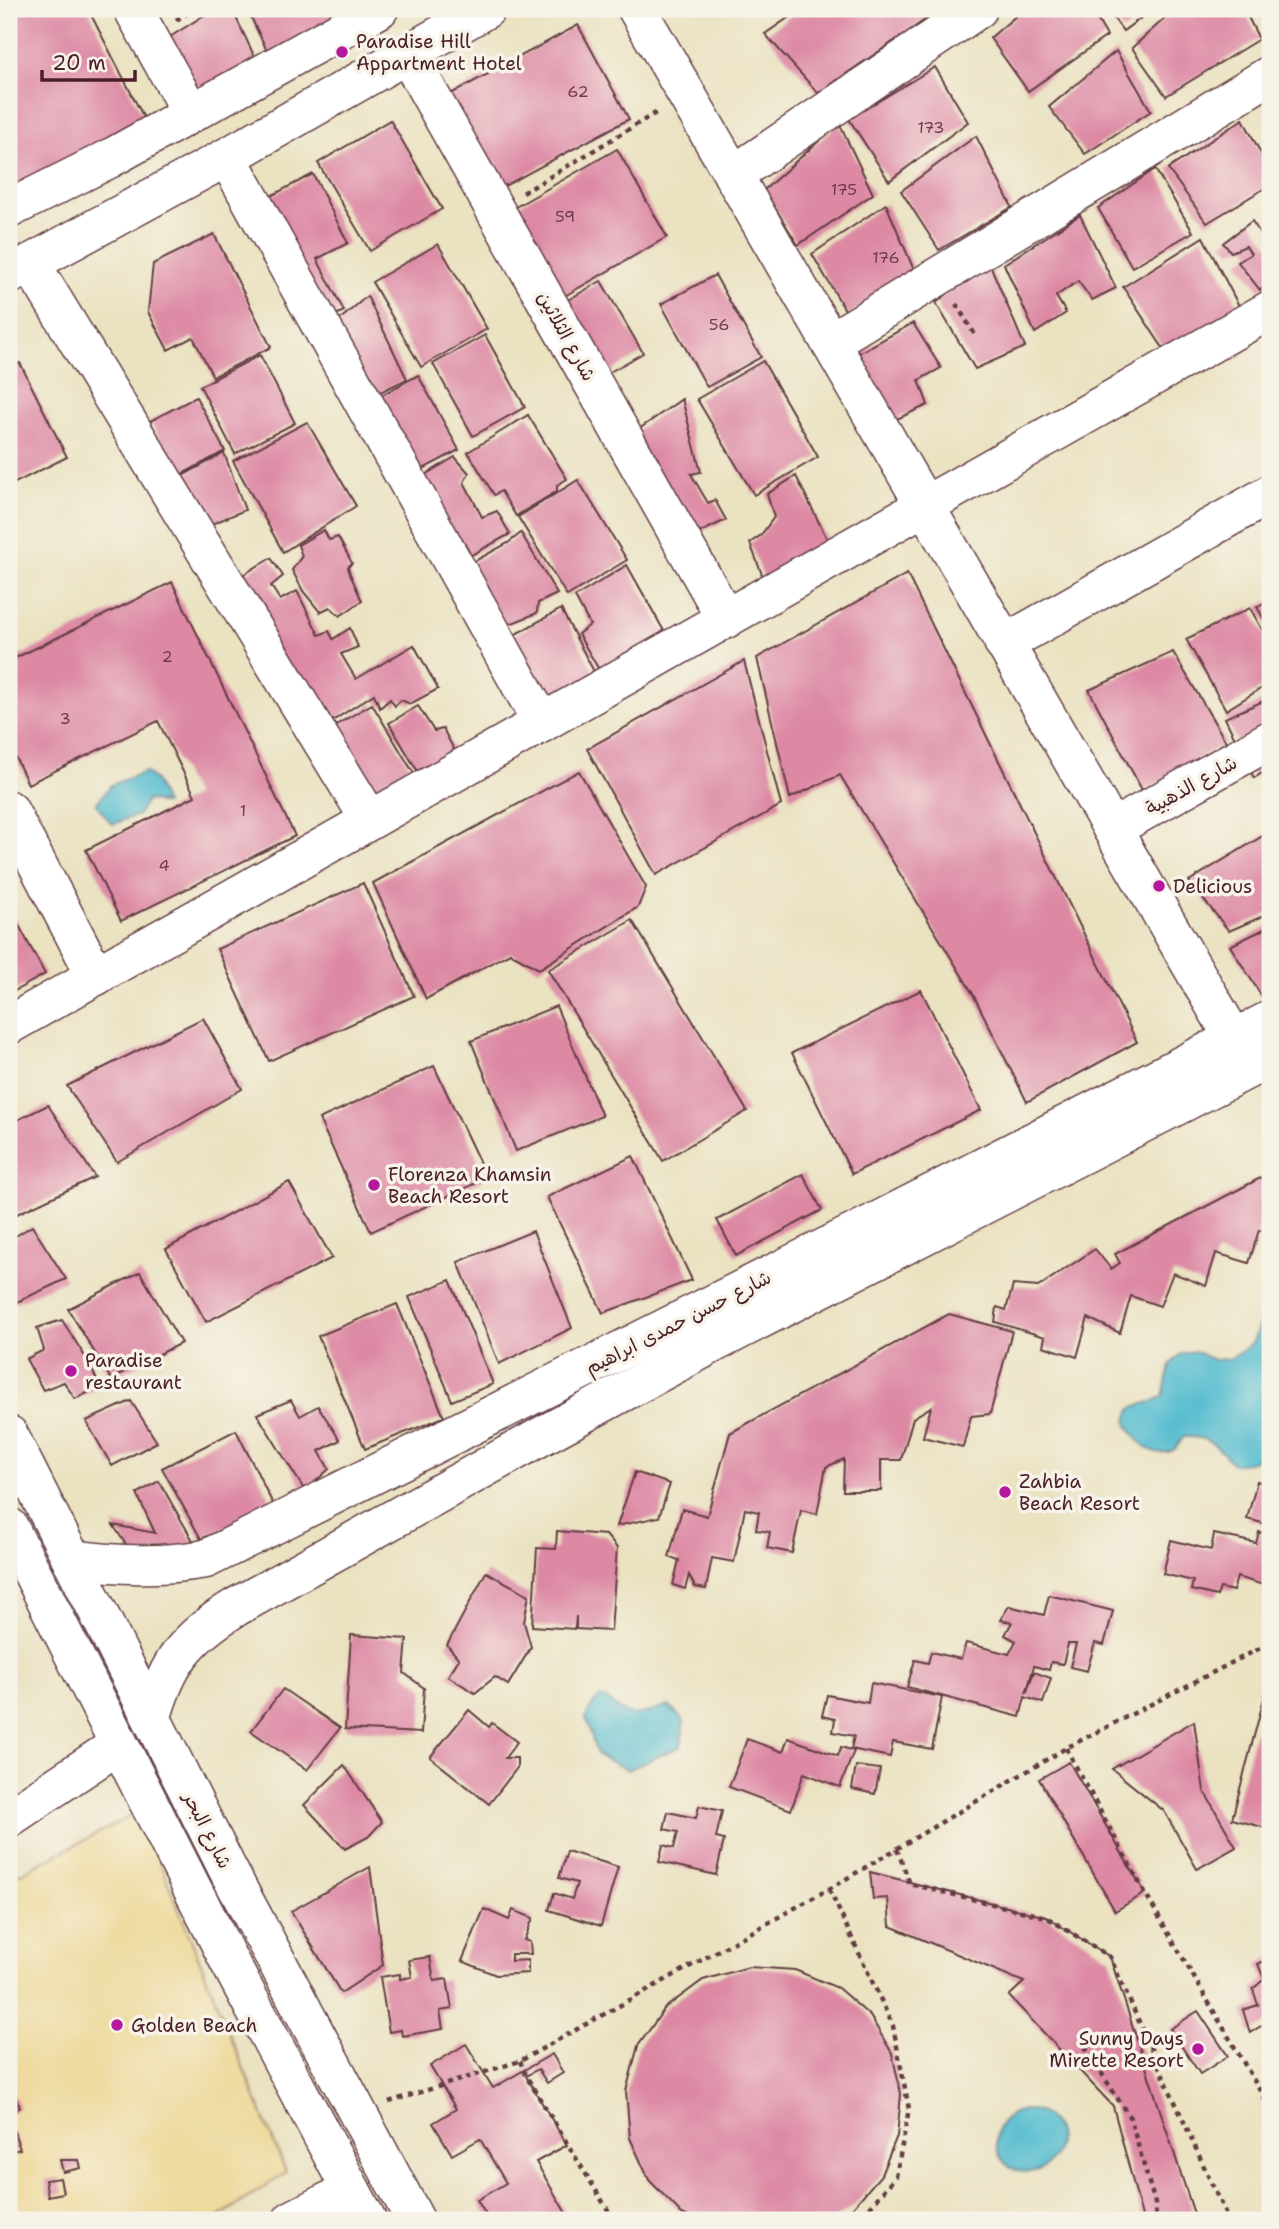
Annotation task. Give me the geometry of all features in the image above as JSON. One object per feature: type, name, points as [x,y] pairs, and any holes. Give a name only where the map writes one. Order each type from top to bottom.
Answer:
[{"type":"street","points":[[133,9],[191,113]]},
{"type":"street","points":[[9,209],[109,159],[379,9]]},
{"type":"street","points":[[370,820],[20,270],[228,157],[486,9]]},
{"type":"street","points":[[638,9],[1234,1039]]},
{"type":"street","points":[[733,175],[978,9]]},
{"type":"street","name":"شارع الثلاثين","points":[[407,54],[726,619]]},
{"type":"street","points":[[830,342],[1270,75]]},
{"type":"street","points":[[228,157],[542,723]]},
{"type":"street","points":[[109,159],[133,208]]},
{"type":"street","points":[[9,1026],[1270,310]]},
{"type":"street","points":[[1004,643],[1270,494]]},
{"type":"street","name":"شارع الذهبية","points":[[1111,829],[1270,740]]},
{"type":"street","points":[[9,810],[96,976]]},
{"type":"street","name":"شارع حسن حمدى ابراهيم","points":[[71,1559],[146,1566],[206,1559],[869,1226],[1270,1020]]},
{"type":"street","name":"شارع حسن حمدى ابراهيم","points":[[152,1717],[159,1690],[172,1665],[189,1642],[236,1607],[716,1342],[1270,1058]]},
{"type":"street","name":"شارع البحر","points":[[9,1435],[229,1872],[415,2220]]},
{"type":"street","points":[[9,1527],[118,1745],[359,2205],[292,2220]]},
{"type":"street","points":[[206,1559],[201,1570],[201,1582],[206,1593],[213,1601],[236,1607]]},
{"type":"street","points":[[9,1818],[118,1745]]},
{"type":"path","points":[[495,209],[687,95]]},
{"type":"path","points":[[358,2112],[520,2061],[829,1889],[1066,1748],[1270,1643]]},
{"type":"path","points":[[1066,1748],[1145,1893],[1270,2108]]},
{"type":"path","points":[[897,1849],[910,1884],[1046,1917],[1110,1957],[1228,2220]]},
{"type":"path","points":[[829,1889],[893,2025],[909,2109],[895,2176],[859,2220]]},
{"type":"path","points":[[1085,2047],[1130,2118],[1155,2203],[1156,2220]]},
{"type":"path","points":[[520,2061],[526,2076],[614,2220]]},
{"type":"sand","name":"Golden Beach","points":[[139,1812],[286,2172],[215,2220],[9,2220],[9,1879]]},
{"type":"water","points":[[145,772],[155,780],[165,804],[147,800],[138,815],[112,824],[96,804],[111,785]]},
{"type":"water","points":[[1270,1304],[1270,1443],[1264,1453],[1250,1462],[1232,1463],[1217,1447],[1200,1438],[1184,1437],[1175,1449],[1165,1452],[1152,1450],[1140,1442],[1127,1424],[1128,1416],[1135,1407],[1163,1396],[1170,1365],[1181,1354],[1194,1351],[1214,1360],[1229,1359],[1253,1342],[1262,1316]]},
{"type":"water","points":[[599,1698],[607,1699],[614,1707],[629,1714],[643,1714],[669,1706],[684,1721],[681,1746],[628,1770],[597,1755],[586,1717]]},
{"type":"water","points":[[1021,2110],[1033,2110],[1049,2119],[1056,2129],[1056,2153],[1049,2163],[1033,2172],[1021,2172],[1010,2167],[1001,2158],[996,2147],[996,2135],[1001,2124],[1010,2115]]},
{"type":"building","points":[[9,9],[88,9],[145,120],[9,189]]},
{"type":"building","points":[[214,9],[232,9],[259,66],[193,105],[159,44]]},
{"type":"building","points":[[247,9],[359,9],[272,61]]},
{"type":"building","points":[[801,9],[941,9],[818,93],[765,34]]},
{"type":"building","points":[[1024,9],[1091,9],[1107,36],[1028,91],[990,38]]},
{"type":"building","points":[[1107,9],[1153,9],[1123,31]]},
{"type":"building","points":[[1175,9],[1244,9],[1259,39],[1166,96],[1132,48]]},
{"type":"building","points":[[578,25],[629,119],[497,190],[447,96]]},
{"type":"building","points":[[1116,51],[1151,111],[1085,154],[1049,107]]},
{"type":"building","points":[[935,67],[968,122],[889,181],[849,119]]},
{"type":"building","points":[[1243,119],[1270,171],[1270,185],[1207,223],[1168,169]]},
{"type":"building","points":[[390,120],[442,209],[370,251],[318,163]]},
{"type":"building","points":[[839,123],[873,194],[798,245],[764,190]]},
{"type":"building","points":[[976,136],[1012,207],[939,250],[901,191]]},
{"type":"building","points":[[617,149],[667,237],[556,301],[505,213]]},
{"type":"building","points":[[1155,169],[1193,232],[1132,267],[1098,208]]},
{"type":"building","points":[[313,174],[348,243],[317,259],[344,311],[324,321],[263,200]]},
{"type":"building","points":[[886,204],[914,270],[848,315],[812,254]]},
{"type":"building","points":[[1080,215],[1116,288],[1092,300],[1078,281],[1056,296],[1066,313],[1035,333],[1004,264]]},
{"type":"building","points":[[1252,221],[1270,248],[1270,285],[1260,290],[1238,262],[1251,254],[1246,246],[1231,252],[1223,243]]},
{"type":"building","points":[[214,234],[271,347],[213,377],[193,337],[168,350],[148,312],[153,264]]},
{"type":"building","points":[[1203,237],[1241,310],[1163,348],[1123,287]]},
{"type":"building","points":[[438,244],[487,329],[421,367],[372,282]]},
{"type":"building","points":[[988,260],[1025,347],[975,369],[936,303]]},
{"type":"building","points":[[715,275],[761,357],[707,387],[661,304]]},
{"type":"building","points":[[601,281],[643,353],[596,380],[554,308]]},
{"type":"building","points":[[367,296],[407,379],[366,399],[330,328]]},
{"type":"building","points":[[913,323],[941,368],[919,380],[928,405],[888,423],[842,362]]},
{"type":"building","points":[[485,335],[525,407],[473,436],[433,364]]},
{"type":"building","points":[[260,355],[295,423],[235,454],[200,386]]},
{"type":"building","points":[[763,361],[818,457],[754,495],[697,399]]},
{"type":"building","points":[[20,363],[67,457],[9,486],[9,368]]},
{"type":"building","points":[[418,375],[459,450],[410,476],[369,402]]},
{"type":"building","points":[[196,397],[225,451],[179,476],[150,421]]},
{"type":"building","points":[[682,399],[701,472],[691,474],[708,503],[715,500],[726,520],[686,539],[632,434]]},
{"type":"building","points":[[528,415],[567,479],[557,485],[557,491],[516,516],[501,491],[494,495],[468,452]]},
{"type":"building","points":[[307,422],[356,506],[283,552],[233,461]]},
{"type":"building","points":[[224,453],[245,510],[200,529],[182,476]]},
{"type":"building","points":[[455,457],[469,473],[464,482],[482,517],[497,511],[510,534],[457,563],[413,482]]},
{"type":"building","points":[[796,476],[833,551],[768,590],[750,543],[761,535],[774,517],[767,494]]},
{"type":"building","points":[[578,480],[627,560],[567,596],[518,517]]},
{"type":"building","points":[[324,530],[329,540],[338,537],[352,563],[348,567],[362,601],[340,616],[330,607],[320,612],[303,591],[292,570],[302,556],[298,545]]},
{"type":"building","points":[[521,533],[557,594],[538,603],[537,613],[495,630],[462,568]]},
{"type":"building","points":[[271,558],[283,576],[271,586],[280,600],[297,591],[319,635],[329,631],[333,639],[350,628],[358,647],[341,654],[356,679],[414,645],[438,689],[410,704],[401,700],[395,706],[390,699],[380,708],[374,694],[320,729],[231,582]]},
{"type":"building","points":[[627,565],[669,640],[604,678],[578,634],[590,625],[575,597]]},
{"type":"building","points":[[907,574],[1137,1042],[1027,1102],[973,994],[840,775],[790,798],[757,658]]},
{"type":"building","points":[[172,582],[295,836],[121,921],[86,850],[195,796],[158,721],[28,784],[9,744],[9,661]]},
{"type":"building","points":[[1270,601],[1270,630],[1257,607]]},
{"type":"building","points":[[1250,608],[1270,643],[1270,683],[1226,710],[1186,639]]},
{"type":"building","points":[[561,609],[600,683],[543,716],[503,641]]},
{"type":"building","points":[[1173,652],[1226,742],[1143,792],[1089,690]]},
{"type":"building","points":[[744,661],[781,805],[656,875],[587,749]]},
{"type":"building","points":[[1270,698],[1270,768],[1254,778],[1225,718]]},
{"type":"building","points":[[372,704],[419,782],[371,811],[324,732]]},
{"type":"building","points":[[418,706],[434,731],[443,729],[456,753],[424,782],[389,723]]},
{"type":"building","points":[[579,771],[646,887],[638,907],[539,969],[510,953],[426,999],[373,883]]},
{"type":"building","points":[[1266,834],[1270,842],[1270,913],[1229,931],[1189,881]]},
{"type":"building","points":[[363,883],[414,996],[269,1061],[217,949]]},
{"type":"building","points":[[9,907],[45,974],[9,994]]},
{"type":"building","points":[[632,920],[747,1111],[663,1161],[548,970]]},
{"type":"building","points":[[1270,926],[1270,1001],[1266,1003],[1230,946]]},
{"type":"building","points":[[921,990],[981,1110],[852,1174],[792,1053]]},
{"type":"building","points":[[556,1006],[602,1116],[516,1151],[471,1041]]},
{"type":"building","points":[[203,1018],[242,1089],[117,1162],[67,1086]]},
{"type":"building","points":[[434,1066],[487,1178],[371,1232],[319,1119]]},
{"type":"building","points":[[48,1105],[95,1177],[15,1215],[9,1204],[9,1124]]},
{"type":"building","points":[[633,1156],[692,1280],[603,1313],[547,1197]]},
{"type":"building","points":[[1270,1173],[1270,1234],[1259,1230],[1249,1263],[1216,1253],[1206,1286],[1173,1273],[1160,1306],[1131,1296],[1120,1333],[1088,1318],[1077,1357],[1043,1346],[1045,1337],[995,1322],[997,1307],[1006,1310],[1013,1285],[1038,1287],[1095,1249],[1111,1269],[1120,1263],[1115,1254]]},
{"type":"building","points":[[803,1174],[822,1210],[736,1256],[717,1220]]},
{"type":"building","points":[[289,1182],[332,1258],[206,1322],[166,1249]]},
{"type":"building","points":[[32,1226],[66,1279],[15,1303],[9,1290],[9,1240]]},
{"type":"building","points":[[533,1231],[572,1328],[499,1364],[458,1262]]},
{"type":"building","points":[[140,1272],[181,1343],[111,1379],[68,1309]]},
{"type":"building","points":[[450,1280],[493,1384],[452,1401],[409,1297]]},
{"type":"building","points":[[397,1304],[444,1417],[365,1449],[318,1336]]},
{"type":"building","points":[[949,1314],[1012,1331],[990,1414],[971,1416],[963,1447],[923,1437],[931,1407],[913,1418],[901,1460],[881,1460],[881,1491],[843,1491],[844,1459],[826,1467],[817,1514],[801,1510],[792,1553],[767,1548],[770,1532],[756,1530],[759,1512],[745,1509],[734,1562],[712,1558],[706,1589],[695,1587],[689,1575],[685,1589],[673,1585],[679,1560],[669,1557],[682,1509],[707,1516],[730,1433]]},
{"type":"building","points":[[62,1320],[89,1363],[100,1387],[75,1399],[64,1382],[43,1390],[26,1359],[44,1350],[37,1328]]},
{"type":"building","points":[[291,1400],[300,1416],[318,1406],[340,1440],[319,1451],[329,1469],[305,1491],[257,1414]]},
{"type":"building","points":[[131,1401],[157,1442],[112,1466],[86,1421]]},
{"type":"building","points":[[236,1430],[274,1506],[201,1539],[162,1468]]},
{"type":"building","points":[[635,1472],[670,1484],[659,1517],[617,1526]]},
{"type":"building","points":[[159,1481],[196,1546],[133,1555],[113,1525],[155,1533],[137,1494]]},
{"type":"building","points":[[1257,1481],[1270,1485],[1270,1525],[1247,1519]]},
{"type":"building","points":[[557,1531],[606,1535],[617,1548],[611,1631],[576,1629],[576,1616],[575,1629],[532,1626],[537,1548],[556,1549]]},
{"type":"building","points":[[1259,1532],[1270,1535],[1270,1587],[1237,1577],[1233,1591],[1220,1588],[1217,1596],[1191,1590],[1193,1581],[1163,1574],[1171,1540],[1211,1550],[1214,1534],[1256,1543]]},
{"type":"building","points":[[486,1572],[529,1595],[524,1622],[531,1647],[508,1685],[495,1677],[475,1693],[448,1676],[459,1659],[447,1645]]},
{"type":"building","points":[[1049,1595],[1113,1611],[1104,1645],[1095,1643],[1087,1671],[1070,1667],[1076,1644],[1068,1644],[1063,1664],[1051,1662],[1049,1670],[1034,1666],[1026,1694],[1034,1672],[1051,1678],[1043,1703],[1025,1697],[1020,1717],[907,1687],[915,1660],[928,1663],[931,1652],[961,1659],[966,1643],[1009,1654],[1016,1641],[1005,1635],[1012,1622],[1000,1620],[1009,1606],[1044,1615]]},
{"type":"building","points":[[351,1635],[407,1639],[404,1673],[424,1688],[421,1733],[345,1729]]},
{"type":"building","points":[[871,1683],[942,1697],[932,1749],[893,1742],[890,1757],[851,1749],[854,1736],[833,1732],[835,1719],[822,1716],[827,1695],[868,1703]]},
{"type":"building","points":[[1267,1687],[1270,1688],[1270,1829],[1232,1819]]},
{"type":"building","points":[[283,1689],[340,1728],[307,1770],[251,1731]]},
{"type":"building","points":[[469,1710],[489,1727],[492,1723],[517,1742],[505,1758],[517,1758],[517,1768],[489,1804],[430,1757]]},
{"type":"building","points":[[1194,1721],[1204,1791],[1236,1847],[1197,1869],[1164,1811],[1112,1769]]},
{"type":"building","points":[[788,1738],[838,1756],[841,1747],[854,1751],[840,1787],[804,1773],[791,1810],[729,1787],[747,1739],[783,1752]]},
{"type":"building","points":[[1069,1762],[1145,1893],[1115,1911],[1039,1779]]},
{"type":"building","points":[[344,1765],[382,1822],[368,1837],[345,1849],[304,1805]]},
{"type":"building","points":[[856,1766],[880,1769],[875,1794],[852,1789]]},
{"type":"building","points":[[699,1806],[722,1811],[716,1838],[724,1840],[716,1875],[659,1862],[663,1845],[674,1848],[678,1832],[664,1829],[668,1812],[696,1818]]},
{"type":"building","points":[[567,1851],[618,1867],[601,1926],[549,1910],[554,1893],[572,1899],[577,1883],[559,1878]]},
{"type":"building","points":[[370,1867],[383,1965],[341,1993],[291,1911]]},
{"type":"building","points":[[870,1872],[1046,1917],[1110,1957],[1196,2220],[1143,2220],[1113,2106],[1009,1996],[1024,1982],[890,1926],[888,1898],[873,1899]]},
{"type":"building","points":[[484,1909],[509,1920],[513,1910],[533,1918],[524,1940],[530,1942],[531,1954],[511,1954],[511,1961],[528,1960],[528,1973],[496,1975],[462,1961]]},
{"type":"building","points":[[430,1957],[434,1981],[447,1979],[452,2009],[440,2011],[443,2029],[402,2036],[401,2030],[389,2032],[380,1977],[400,1974],[400,1979],[412,1977],[409,1960]]},
{"type":"building","points":[[1270,1958],[1270,2020],[1250,2033],[1243,2010],[1258,2005],[1253,1989],[1264,1979],[1258,1964]]},
{"type":"building","points":[[749,1967],[795,1970],[838,1988],[870,2016],[892,2053],[901,2094],[897,2136],[881,2175],[853,2207],[832,2220],[695,2220],[682,2214],[649,2180],[630,2138],[626,2091],[638,2046],[665,2008],[703,1980]]},
{"type":"building","points":[[1198,2011],[1228,2056],[1200,2074],[1170,2029]]},
{"type":"building","points":[[466,2044],[493,2088],[552,2054],[563,2073],[547,2083],[538,2069],[526,2076],[567,2145],[536,2162],[570,2220],[489,2220],[477,2200],[506,2183],[480,2139],[452,2155],[433,2123],[456,2109],[430,2066]]},
{"type":"building","points":[[9,2084],[20,2107],[9,2115]]},
{"type":"building","points":[[14,2132],[20,2149],[10,2152],[9,2133]]},
{"type":"building","points":[[60,2160],[79,2160],[81,2168],[63,2172]]},
{"type":"building","points":[[60,2178],[63,2193],[48,2196],[45,2180]]},
{"type":"place","name":"Paradise Hill Appartment Hotel","points":[[342,52]]},
{"type":"place","name":"Delicious","points":[[1159,886]]},
{"type":"place","name":"Florenza Khamsin Beach Resort","points":[[374,1185]]},
{"type":"place","name":"Paradise restaurant","points":[[71,1371]]},
{"type":"place","name":"Zahbia Beach Resort","points":[[1005,1492]]},
{"type":"place","name":"Golden Beach","points":[[117,2025]]},
{"type":"place","name":"Sunny Days Mirette Resort","points":[[1198,2049]]}]
